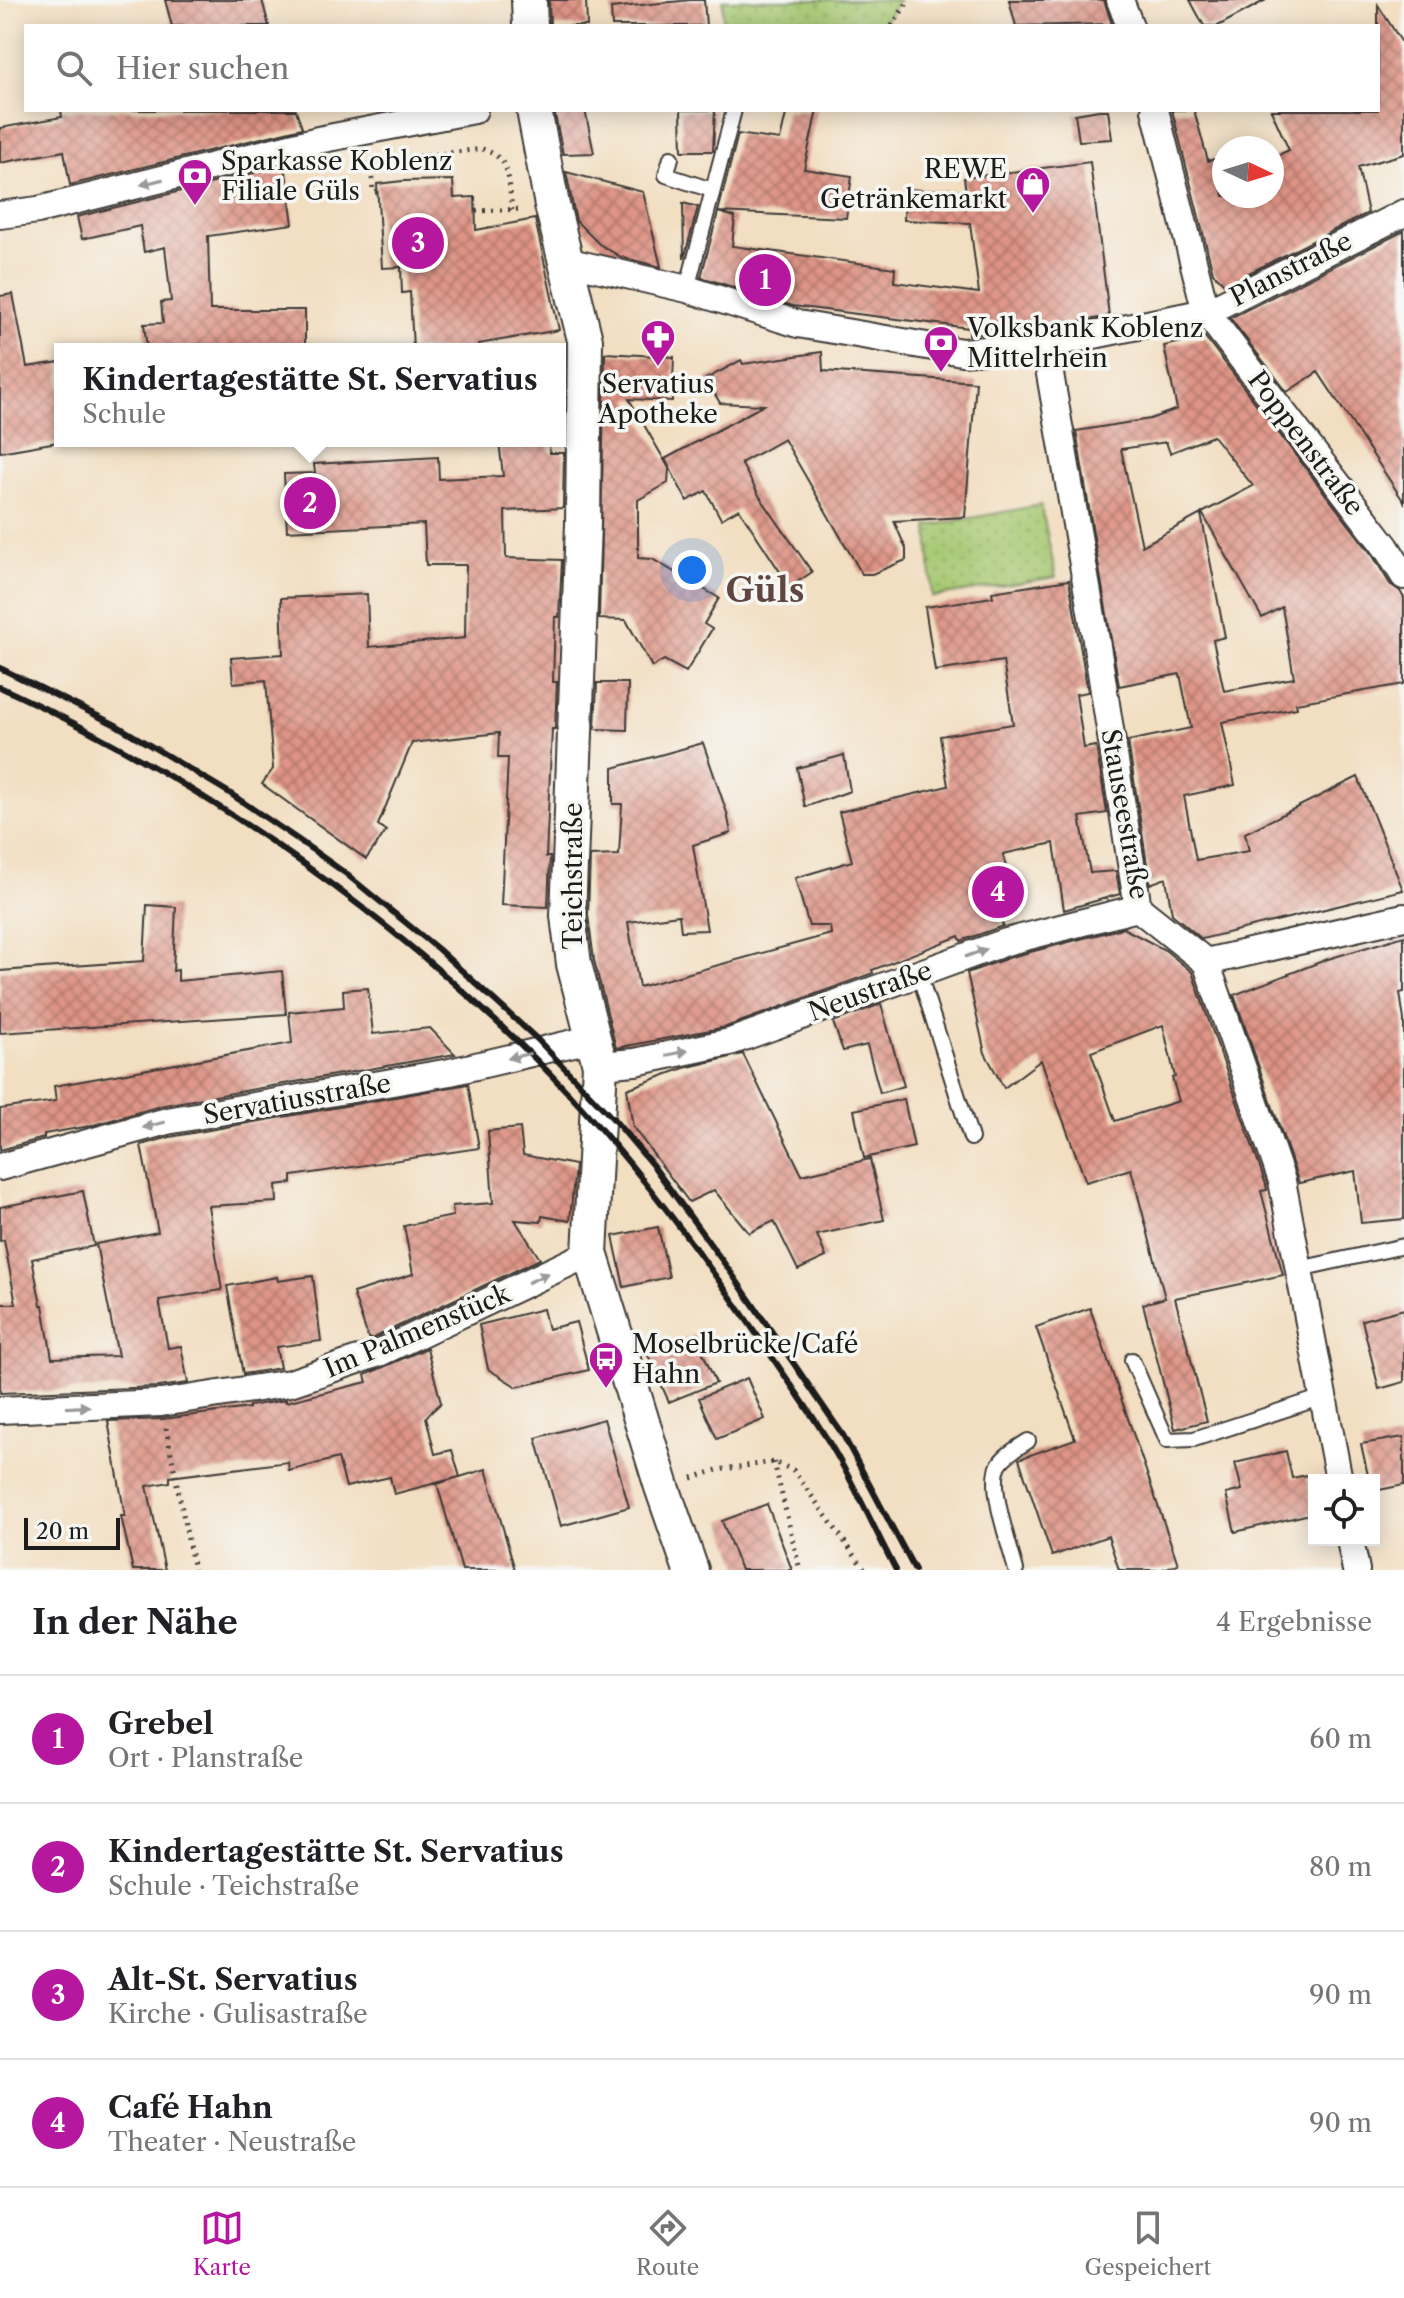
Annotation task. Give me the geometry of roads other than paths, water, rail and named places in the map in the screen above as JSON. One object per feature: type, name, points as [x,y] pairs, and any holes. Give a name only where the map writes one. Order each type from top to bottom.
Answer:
[{"type":"street","points":[[529,0],[530,24]]},
{"type":"street","points":[[1120,0],[1129,24]]},
{"type":"street","points":[[0,215],[38,210],[318,140],[464,112]]},
{"type":"street","name":"Teichstraße","points":[[534,112],[585,340],[583,524],[568,916],[574,964],[598,1052],[590,1253],[662,1487],[691,1570]]},
{"type":"street","points":[[1156,112],[1206,312]]},
{"type":"street","name":"Planstraße","points":[[566,261],[687,289],[798,324],[962,352],[1045,345],[1206,312],[1404,213]]},
{"type":"street","name":"Poppenstraße","points":[[1206,312],[1386,547],[1404,576]]},
{"type":"street","name":"Stauseestraße","points":[[1045,345],[1138,908],[1206,962]]},
{"type":"street","name":"Neustraße","points":[[598,1052],[635,1062],[730,1042],[1006,942],[1138,908]]},
{"type":"street","points":[[1338,1474],[1282,1181],[1206,962],[1404,917]]},
{"type":"street","name":"Servatiusstraße","points":[[0,1167],[167,1121],[450,1072],[598,1052]]},
{"type":"street","name":"Im Palmenstück","points":[[0,1410],[161,1403],[290,1383],[379,1353],[590,1253]]},
{"type":"street","points":[[1351,1546],[1356,1570]]},
{"type":"lane","points":[[687,289],[733,112]]},
{"type":"lane","points":[[671,158],[666,175],[712,190]]},
{"type":"lane","points":[[919,974],[971,1138]]},
{"type":"lane","points":[[1299,1269],[1404,1246]]},
{"type":"lane","points":[[1132,1360],[1167,1440],[1194,1439],[1323,1397]]},
{"type":"lane","points":[[1016,1570],[996,1476],[1001,1462],[1028,1441]]},
{"type":"railway","points":[[0,668],[116,725],[228,792],[300,841],[345,873],[438,949],[537,1039],[654,1167],[732,1274],[843,1435],[915,1570]]},
{"type":"railway","points":[[0,687],[140,759],[274,843],[401,938],[519,1043],[587,1113],[709,1267],[827,1439],[896,1570]]},
{"type":"place","name":"Sparkasse Koblenz Filiale Güls","points":[[195,207]]},
{"type":"place","name":"REWE Getränkemarkt","points":[[1033,215]]},
{"type":"place","name":"Alt-St. Servatius","points":[[418,243]]},
{"type":"place","name":"Grebel","points":[[765,280]]},
{"type":"place","name":"Servatius Apotheke","points":[[658,368]]},
{"type":"place","name":"Volksbank Koblenz Mittelrhein","points":[[941,374]]},
{"type":"place","name":"Kindertagestätte St. Servatius","points":[[310,503]]},
{"type":"place","name":"Café Hahn","points":[[998,892]]},
{"type":"place","name":"Moselbrücke/Café Hahn","points":[[606,1390]]},
{"type":"district","name":"Güls","points":[[765,590]]}]
